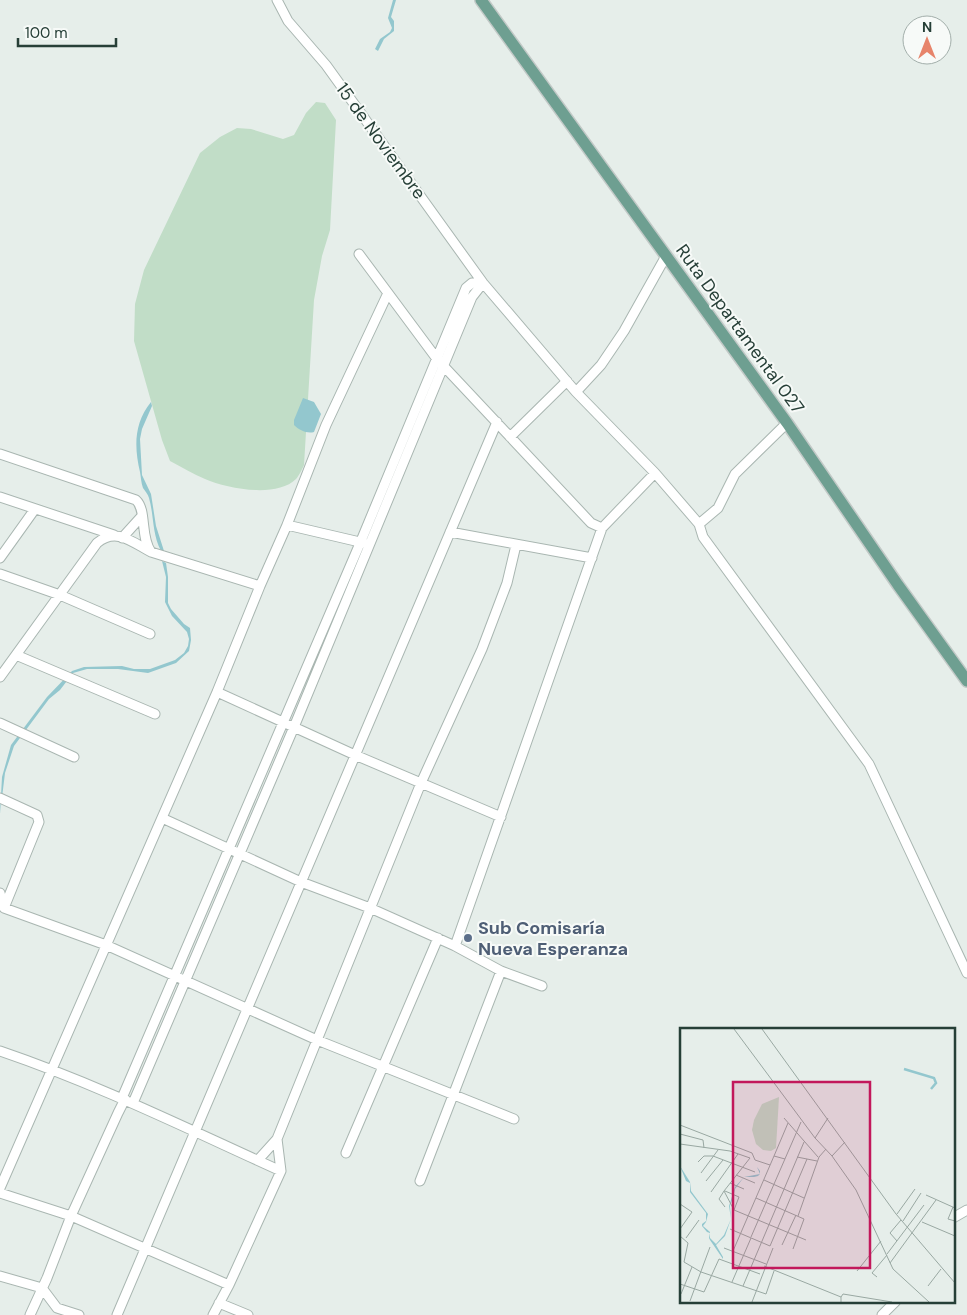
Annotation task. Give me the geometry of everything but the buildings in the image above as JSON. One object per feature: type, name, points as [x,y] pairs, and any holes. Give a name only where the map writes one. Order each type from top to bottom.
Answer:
[{"type":"main road","name":"Ruta Departamental 027","points":[[481,0],[787,424],[967,681]]},
{"type":"street","name":"15 de Noviembre","points":[[277,0],[288,21],[326,66],[483,283],[566,381],[655,474],[699,524],[703,537],[869,764],[967,973]]},
{"type":"street","points":[[359,254],[437,359],[591,522],[602,528]]},
{"type":"street","points":[[576,392],[601,365],[624,331],[666,256]]},
{"type":"street","points":[[127,1100],[175,976],[361,541],[466,288],[472,283],[483,283]]},
{"type":"street","points":[[30,1315],[71,1216],[118,1112],[127,1100],[186,981],[370,545],[472,296],[483,283]]},
{"type":"street","points":[[0,1188],[217,692],[287,525],[326,425],[388,292]]},
{"type":"street","points":[[510,437],[566,381]]},
{"type":"street","points":[[117,1315],[496,422]]},
{"type":"street","points":[[699,524],[718,508],[735,474],[787,424]]},
{"type":"street","points":[[0,454],[134,498],[139,502],[147,546],[152,552]]},
{"type":"street","points":[[455,946],[602,528],[655,474]]},
{"type":"street","points":[[0,497],[118,536],[163,557],[260,586]]},
{"type":"street","points":[[0,558],[36,509]]},
{"type":"street","points":[[0,677],[97,543],[104,537],[118,536],[141,517]]},
{"type":"street","points":[[287,525],[361,541],[370,545]]},
{"type":"street","points":[[450,532],[592,558]]},
{"type":"street","points":[[258,1160],[277,1139],[421,783],[482,648],[507,583],[516,545]]},
{"type":"street","points":[[0,574],[60,595],[150,634]]},
{"type":"street","points":[[16,655],[155,714]]},
{"type":"street","points":[[217,692],[355,755],[501,817]]},
{"type":"street","points":[[0,723],[74,757]]},
{"type":"street","points":[[0,798],[37,815],[39,822],[4,908]]},
{"type":"street","points":[[162,818],[301,882],[370,908],[438,938],[502,971],[542,986]]},
{"type":"street","points":[[0,893],[4,908]]},
{"type":"street","points":[[4,908],[106,945],[317,1040],[514,1119]]},
{"type":"street","points":[[346,1153],[438,938]]},
{"type":"street","points":[[420,1181],[502,971]]},
{"type":"street","points":[[0,1051],[52,1069],[127,1100],[281,1171]]},
{"type":"street","points":[[213,1315],[229,1285],[281,1171],[277,1139]]},
{"type":"street","points":[[0,1193],[71,1216],[229,1285]]},
{"type":"street","points":[[954,1217],[967,1210]]},
{"type":"street","points":[[0,1276],[42,1288],[58,1308],[79,1315]]},
{"type":"street","points":[[882,1315],[895,1302]]},
{"type":"street","points":[[219,1303],[248,1315]]},
{"type":"green space","points":[[316,102],[325,103],[336,120],[330,230],[322,256],[314,300],[304,465],[296,479],[288,485],[277,488],[252,490],[226,486],[201,477],[170,461],[162,440],[134,341],[135,304],[144,270],[200,153],[220,137],[237,128],[251,129],[283,139],[294,135],[306,113]]},
{"type":"water","points":[[393,0],[396,0],[391,17],[394,21],[394,31],[384,39],[378,51],[375,49],[380,39],[390,32],[392,28],[388,18]]},
{"type":"water","points":[[303,398],[314,402],[321,414],[314,432],[303,431],[294,425],[294,420]]},
{"type":"water","points":[[151,402],[152,406],[142,429],[140,439],[142,475],[151,494],[156,526],[164,551],[161,551],[158,545],[151,504],[142,486],[136,444],[141,418]]},
{"type":"water","points":[[162,561],[166,563],[168,577],[168,603],[184,624],[190,628],[191,640],[189,651],[176,663],[148,673],[118,669],[87,669],[73,673],[60,690],[49,699],[14,746],[5,773],[0,814],[2,777],[11,745],[47,697],[72,671],[84,667],[122,666],[134,669],[150,669],[175,660],[184,653],[189,639],[187,632],[172,616],[165,602],[166,577]]},
{"type":"place","name":"Sub Comisaría Nueva Esperanza","points":[[468,938]]}]
